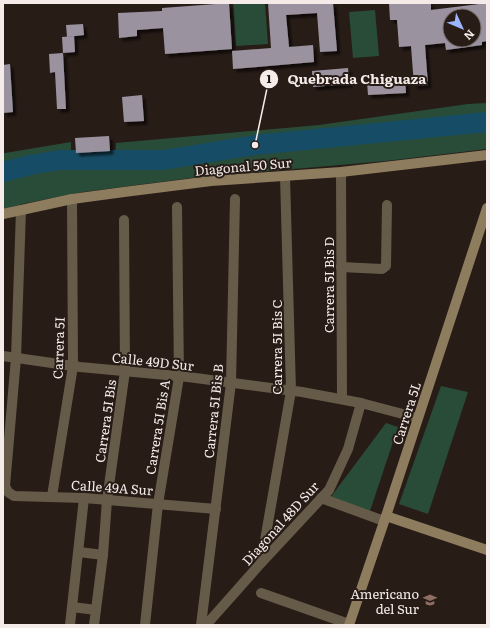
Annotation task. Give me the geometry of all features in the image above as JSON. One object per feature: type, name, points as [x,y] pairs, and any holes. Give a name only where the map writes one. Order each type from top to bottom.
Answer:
[{"type":"street","name":"Diagonal 50 Sur","points":[[3,214],[72,199],[211,181],[341,172],[487,155]]},
{"type":"street","name":"Carrera 5I Bis D","points":[[341,172],[342,399]]},
{"type":"street","name":"Carrera 5I Bis C","points":[[261,563],[291,391],[285,176]]},
{"type":"street","name":"Carrera 5I","points":[[52,496],[73,366],[72,199]]},
{"type":"street","name":"Carrera 5I Bis B","points":[[201,625],[231,383],[235,199]]},
{"type":"street","points":[[341,267],[382,269],[386,266],[387,205]]},
{"type":"street","name":"Carrera 5I Bis A","points":[[145,625],[158,504],[179,377],[177,207]]},
{"type":"street","name":"Carrera 5L","points":[[349,625],[487,208]]},
{"type":"street","points":[[16,358],[21,210]]},
{"type":"street","name":"Carrera 5I Bis","points":[[94,625],[103,555],[107,500],[125,371],[124,220]]},
{"type":"street","name":"Calle 49D Sur","points":[[3,356],[73,366],[291,391],[361,403],[418,418]]},
{"type":"street","name":"Calle 49A Sur","points":[[16,358],[5,486],[8,492],[14,496],[52,496],[216,508]]},
{"type":"street","name":"Diagonal 48D Sur","points":[[206,625],[329,490],[348,450],[361,403]]},
{"type":"street","points":[[70,625],[84,498]]},
{"type":"street","points":[[321,498],[487,550]]},
{"type":"street","points":[[79,552],[103,555]]},
{"type":"street","points":[[261,593],[349,625]]},
{"type":"street","points":[[72,607],[96,610]]},
{"type":"green space","points":[[233,3],[265,3],[268,44],[236,46]]},
{"type":"green space","points":[[375,10],[379,56],[353,58],[349,12]]},
{"type":"green space","points":[[487,103],[487,149],[386,161],[191,178],[83,192],[22,204],[3,210],[3,153],[71,142],[71,155],[115,155],[116,143],[319,125],[468,104]]},
{"type":"green space","points":[[441,386],[468,392],[428,514],[399,504]]},
{"type":"green space","points":[[386,423],[398,427],[370,511],[330,498]]},
{"type":"building","points":[[229,3],[232,49],[165,54],[163,28],[137,30],[137,36],[119,38],[118,13],[162,11],[162,8]]},
{"type":"building","points":[[268,3],[333,3],[337,51],[320,52],[317,13],[286,15],[289,47],[313,45],[314,62],[233,69],[232,51],[271,48]]},
{"type":"building","points":[[389,3],[431,3],[431,10],[442,9],[442,43],[425,45],[428,85],[414,86],[411,46],[399,47],[397,20],[390,20]]},
{"type":"building","points":[[487,3],[487,41],[482,42],[482,8],[447,8]]},
{"type":"building","points":[[83,24],[84,35],[67,37],[66,25]]},
{"type":"building","points":[[74,36],[75,52],[63,53],[62,37]]},
{"type":"building","points":[[446,48],[460,48],[446,50]]},
{"type":"building","points":[[63,53],[66,109],[57,109],[55,72],[50,73],[49,54]]},
{"type":"building","points":[[10,64],[13,112],[3,113],[3,65]]},
{"type":"building","points":[[348,68],[349,84],[313,87],[312,71]]},
{"type":"building","points":[[405,79],[406,93],[368,95],[367,82]]},
{"type":"building","points":[[142,95],[144,121],[124,122],[122,97]]},
{"type":"building","points":[[109,136],[110,151],[76,153],[75,138]]},
{"type":"waterway","points":[[3,172],[59,160],[163,160],[255,145],[487,122]]},
{"type":"place","name":"Quebrada Chiguaza","points":[[255,145]]},
{"type":"place","name":"Americano del Sur","points":[[430,600]]}]
